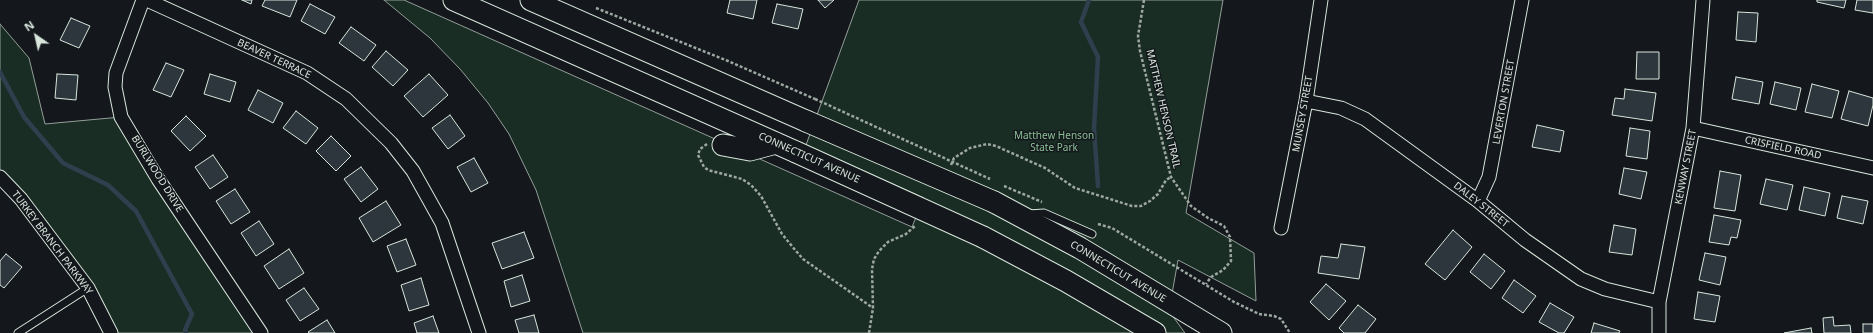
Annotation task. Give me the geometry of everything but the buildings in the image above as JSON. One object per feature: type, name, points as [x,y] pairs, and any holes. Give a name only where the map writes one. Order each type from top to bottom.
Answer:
[{"type":"main road","name":"CONNECTICUT AVENUE","points":[[454,0],[983,237],[1066,281],[1155,333]]},
{"type":"main road","name":"CONNECTICUT AVENUE","points":[[531,0],[664,60],[994,202],[1080,248],[1221,333]]},
{"type":"main road","points":[[651,88],[664,60]]},
{"type":"main road","points":[[723,144],[750,150],[776,143]]},
{"type":"street","name":"BURLWOOD DRIVE","points":[[143,0],[116,73],[115,87],[121,117],[158,179],[261,333]]},
{"type":"street","name":"BEAVER TERRACE","points":[[147,0],[307,73],[346,100],[391,143],[414,171],[442,223],[479,333]]},
{"type":"street","name":"MUNSEY STREET","points":[[1281,228],[1306,101],[1321,0]]},
{"type":"street","name":"LEVERTON STREET","points":[[1478,201],[1491,171],[1522,0]]},
{"type":"street","name":"KENWAY STREET","points":[[1659,333],[1659,302],[1694,128],[1704,0]]},
{"type":"street","name":"DALEY STREET","points":[[1306,101],[1341,108],[1364,119],[1478,201],[1525,240],[1581,279],[1605,289],[1659,302]]},
{"type":"street","name":"CRISFIELD ROAD","points":[[1694,128],[1873,168]]},
{"type":"street","name":"TURKEY BRANCH PARKWAY","points":[[0,177],[21,199],[88,288],[111,333]]},
{"type":"lane","points":[[1017,214],[1044,213],[1092,234]]},
{"type":"lane","points":[[18,333],[88,288]]},
{"type":"path","name":"MATTHEW HENSON TRAIL","points":[[948,170],[954,158],[970,148],[987,144],[996,146],[1045,168],[1075,188],[1132,206],[1141,206],[1150,201],[1158,194],[1163,184],[1171,177],[1140,51],[1138,36],[1144,0]]},
{"type":"path","points":[[591,5],[728,61],[994,181]]},
{"type":"path","points":[[723,144],[712,142],[704,145],[698,156],[704,167],[708,170],[742,179],[751,185],[761,196],[782,234],[800,255],[873,308]]},
{"type":"path","points":[[1171,177],[1191,206],[1208,218],[1224,226],[1230,237],[1232,257],[1227,267],[1211,277],[1206,284]]},
{"type":"path","points":[[869,333],[873,308],[872,269],[874,259],[878,251],[888,242],[906,234],[917,223]]},
{"type":"path","points":[[1096,224],[1112,228],[1234,302],[1259,314],[1274,316],[1280,319],[1290,333]]},
{"type":"green space","name":"Matthew Henson State Park","points":[[384,0],[404,0],[912,227],[924,198],[806,145],[859,0],[1223,0],[1186,213],[1254,253],[1256,301],[1178,260],[1169,311],[1185,333],[583,333],[536,190],[509,134],[488,103],[460,69],[430,38]]},
{"type":"green space","points":[[0,24],[29,58],[45,124],[121,117],[261,333],[111,333],[88,288],[0,177]]},
{"type":"waterway","points":[[1089,0],[1081,22],[1098,57],[1094,128],[1098,186]]},
{"type":"waterway","points":[[0,72],[24,117],[63,163],[108,185],[136,211],[192,314],[185,330],[186,333]]}]
